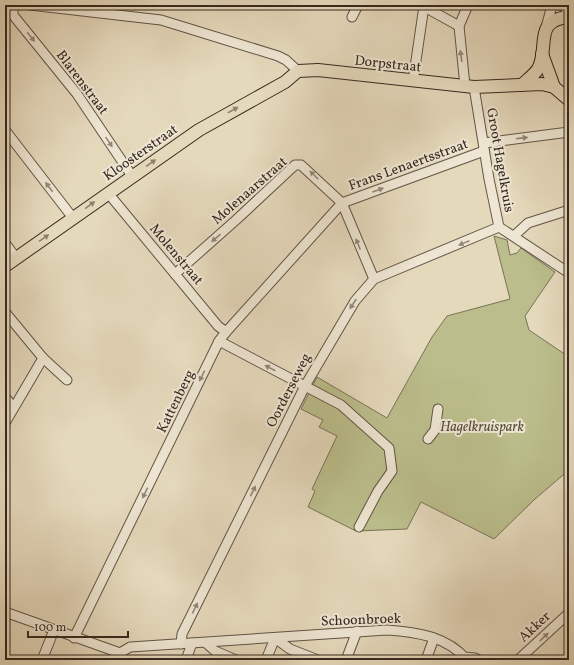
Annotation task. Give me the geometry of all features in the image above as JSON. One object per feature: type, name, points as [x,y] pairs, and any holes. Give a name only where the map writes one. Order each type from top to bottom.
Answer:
[{"type":"main road","points":[[522,85],[538,69],[546,28],[555,19],[569,16]]},
{"type":"main road","points":[[542,54],[554,88],[569,100]]},
{"type":"main road","name":"Dorpstraat","points":[[298,71],[318,70],[470,86],[542,84],[554,88]]},
{"type":"main road","name":"Kloosterstraat","points":[[5,266],[199,130],[285,82],[298,71]]},
{"type":"street","name":"Blarenstraat","points":[[13,5],[13,15],[77,94],[132,176]]},
{"type":"street","points":[[30,5],[110,9],[161,20],[286,60],[298,71]]},
{"type":"street","points":[[352,17],[358,5]]},
{"type":"street","points":[[415,81],[414,74],[422,6],[459,26],[468,5]]},
{"type":"street","points":[[546,28],[552,5]]},
{"type":"street","points":[[561,5],[569,11]]},
{"type":"street","name":"Groot Hagelkruis","points":[[459,26],[499,227],[514,235],[569,273]]},
{"type":"street","points":[[5,130],[72,218]]},
{"type":"street","name":"Frans Lenaertsstraat","points":[[342,203],[484,147],[569,132]]},
{"type":"street","name":"Molenaarstraat","points":[[175,274],[295,165],[301,165],[308,169],[342,203]]},
{"type":"street","name":"Molenstraat","points":[[108,193],[218,326],[226,332]]},
{"type":"street","points":[[342,203],[374,279]]},
{"type":"street","name":"Kattenberg","points":[[74,638],[219,341],[342,203]]},
{"type":"street","points":[[514,235],[528,223],[569,210]]},
{"type":"street","name":"Oorderseweg","points":[[181,644],[182,634],[305,386],[355,301],[374,279],[499,227]]},
{"type":"street","points":[[5,243],[16,258]]},
{"type":"street","points":[[5,312],[43,358],[67,380]]},
{"type":"street","points":[[219,341],[341,406],[389,448],[392,471],[378,491],[359,527]]},
{"type":"street","points":[[5,422],[43,358]]},
{"type":"street","points":[[5,397],[13,407]]},
{"type":"street","points":[[428,440],[435,430],[438,409]]},
{"type":"street","points":[[5,612],[74,638],[120,653],[127,660]]},
{"type":"street","name":"Akker","points":[[518,660],[569,613]]},
{"type":"street","points":[[42,660],[54,630]]},
{"type":"street","name":"Schoonbroek","points":[[120,653],[130,647],[387,630],[414,632],[434,638],[447,643],[466,659],[475,658],[479,660]]},
{"type":"street","points":[[346,660],[357,631]]},
{"type":"street","points":[[266,660],[275,638],[290,649],[318,660]]},
{"type":"street","points":[[426,660],[434,638]]},
{"type":"street","points":[[186,660],[192,643]]},
{"type":"street","points":[[206,643],[215,651],[236,660]]},
{"type":"green space","name":"Hagelkruispark","points":[[494,236],[507,240],[510,255],[517,253],[521,248],[555,272],[525,316],[529,330],[569,357],[569,470],[535,499],[494,539],[421,502],[407,529],[356,531],[308,507],[315,491],[312,489],[337,436],[319,427],[323,420],[301,409],[317,377],[387,418],[432,337],[447,316],[510,299]]}]
